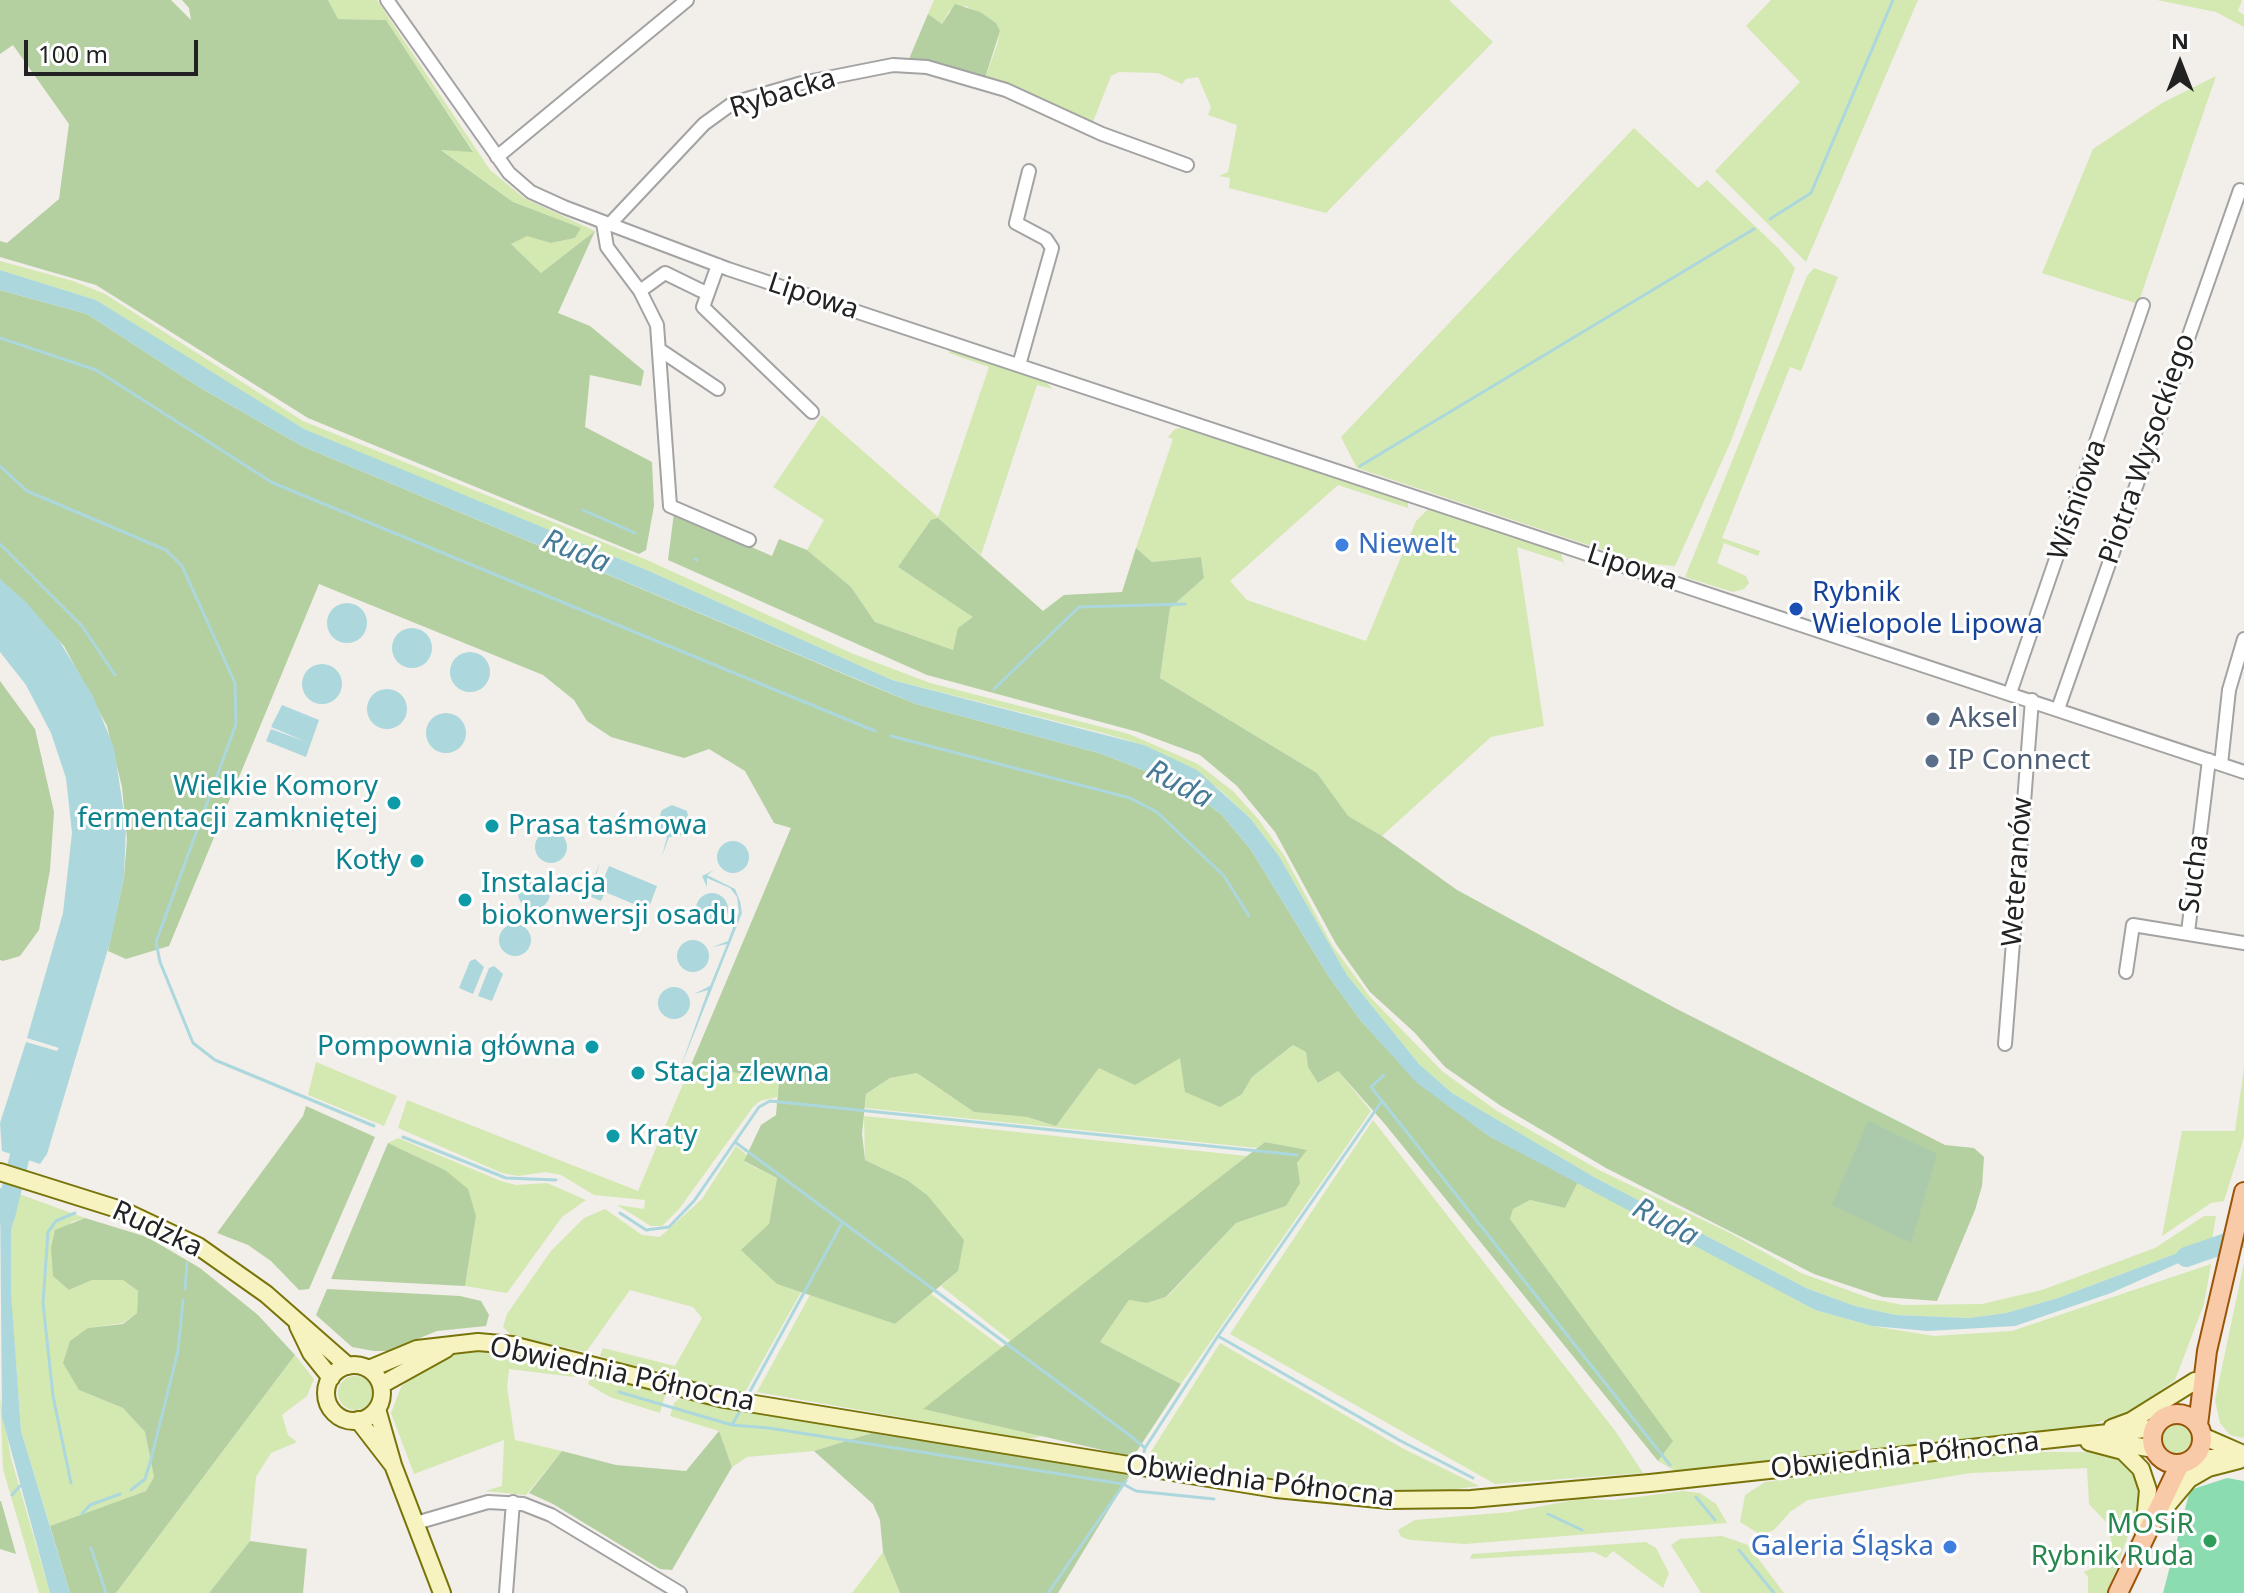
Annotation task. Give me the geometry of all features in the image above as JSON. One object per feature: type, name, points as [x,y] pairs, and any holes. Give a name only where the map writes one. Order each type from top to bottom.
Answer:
[{"type":"main road","name":"Rudzka","points":[[0,1172],[124,1211],[170,1231],[230,1267],[324,1342],[348,1366]]},
{"type":"main road","points":[[2144,1533],[2187,1461],[2199,1452],[2207,1351],[2242,1201]]},
{"type":"main road","name":"Rudzka","points":[[296,1322],[311,1353],[331,1378]]},
{"type":"main road","name":"Obwiednia Północna","points":[[369,1369],[417,1349],[478,1342],[512,1345],[735,1401],[1276,1489],[1360,1499],[1471,1499],[2076,1439],[2154,1428]]},
{"type":"main road","name":"Obwiednia Północna","points":[[381,1385],[454,1345]]},
{"type":"main road","points":[[2175,1414],[2195,1381],[2207,1351]]},
{"type":"main road","points":[[377,1409],[358,1420],[342,1417],[332,1409],[327,1396],[331,1378],[348,1366],[369,1369],[381,1385],[377,1409],[393,1465],[442,1593]]},
{"type":"main road","points":[[2076,1439],[2120,1426],[2195,1381]]},
{"type":"main road","points":[[2118,1593],[2144,1533],[2157,1490],[2154,1428],[2164,1417],[2175,1414],[2189,1417],[2200,1430],[2242,1458]]},
{"type":"main road","points":[[358,1420],[393,1465]]},
{"type":"main road","points":[[2076,1439],[2119,1449],[2137,1462],[2148,1490],[2144,1533]]},
{"type":"main road","name":"Obwiednia Północna","points":[[2076,1439],[2157,1453]]},
{"type":"main road","points":[[2157,1453],[2187,1461],[2242,1458]]},
{"type":"main road","points":[[2144,1533],[2189,1479],[2208,1468],[2242,1458]]},
{"type":"street","points":[[387,0],[497,157],[531,192],[606,224],[607,247],[640,291],[654,317],[660,350],[670,506],[749,540]]},
{"type":"street","points":[[497,157],[687,0]]},
{"type":"street","name":"Rybacka","points":[[606,224],[704,124],[733,103],[802,83],[913,64],[1006,90],[1076,123],[1187,165]]},
{"type":"street","points":[[1019,365],[1052,252],[1049,241],[1016,223],[1029,171]]},
{"type":"street","name":"Piotra Wysockiego","points":[[2058,709],[2240,190]]},
{"type":"street","name":"Lipowa","points":[[606,224],[718,265],[2244,772]]},
{"type":"street","points":[[718,265],[703,307],[812,412]]},
{"type":"street","points":[[640,291],[665,273],[706,293]]},
{"type":"street","name":"Wiśniowa","points":[[2010,693],[2143,305]]},
{"type":"street","points":[[660,350],[718,389]]},
{"type":"street","name":"Sucha","points":[[2244,639],[2229,690],[2215,762],[2188,932],[2244,943]]},
{"type":"street","name":"Weteranów","points":[[2005,1044],[2032,700]]},
{"type":"street","points":[[2126,972],[2133,925],[2188,932]]},
{"type":"street","points":[[416,1523],[488,1502],[513,1502],[551,1515],[680,1593]]},
{"type":"street","points":[[506,1593],[513,1502]]},
{"type":"green space","points":[[0,0],[171,0],[191,20],[189,8],[182,0],[328,0],[338,19],[386,20],[473,152],[441,150],[513,202],[581,228],[575,238],[551,243],[527,236],[511,244],[541,273],[595,231],[558,313],[590,326],[644,371],[641,386],[590,375],[585,427],[652,462],[654,506],[646,550],[639,554],[308,418],[96,285],[0,257],[0,241],[7,243],[59,199],[69,124],[13,45],[0,54]]},
{"type":"green space","points":[[328,0],[377,0],[490,170],[524,198],[595,231],[541,273],[510,243],[527,235],[551,243],[575,238],[580,228],[513,202],[439,148],[473,151],[386,20],[338,19]]},
{"type":"green space","points":[[934,0],[1449,0],[1493,42],[1326,213],[1229,188],[1230,178],[1219,176],[1228,172],[1237,125],[1208,115],[1211,107],[1198,77],[1186,79],[1182,84],[1158,73],[1119,72],[1111,76],[1091,127],[984,81],[1000,31],[996,23],[966,6],[949,11],[942,24],[928,14]]},
{"type":"green space","points":[[1771,0],[1918,0],[1806,262],[1715,171],[1800,82],[1746,26]]},
{"type":"green space","points":[[2157,0],[2242,0],[2238,11],[2244,15],[2244,27],[2216,12]]},
{"type":"green space","points":[[955,4],[980,12],[996,23],[1000,31],[984,81],[909,59],[928,14],[942,24]]},
{"type":"green space","points":[[2216,76],[2138,304],[2042,273],[2093,149],[2162,103]]},
{"type":"green space","points":[[1634,128],[1698,188],[1707,180],[1795,268],[1731,441],[1675,566],[1642,563],[1357,468],[1341,437]]},
{"type":"green space","points":[[0,261],[73,281],[105,294],[303,421],[647,560],[851,653],[930,683],[1129,734],[1198,764],[1234,792],[1259,820],[1285,857],[1332,945],[1370,997],[1442,1071],[1497,1111],[1599,1170],[1732,1234],[1801,1273],[1872,1299],[1903,1305],[1982,1304],[2042,1290],[2155,1248],[2204,1216],[2216,1216],[2212,1240],[2058,1298],[2006,1313],[1969,1318],[1896,1315],[1855,1306],[1806,1288],[1594,1177],[1452,1093],[1419,1064],[1347,975],[1279,856],[1250,818],[1218,788],[1170,759],[1144,745],[1103,733],[892,680],[649,571],[304,429],[96,300],[0,270]]},
{"type":"green space","points":[[1814,268],[1838,277],[1801,371],[1790,367],[1722,538],[1760,551],[1758,556],[1724,543],[1717,563],[1746,576],[1749,583],[1744,589],[1733,592],[1685,577],[1807,276]]},
{"type":"green space","points":[[0,290],[87,314],[199,387],[302,446],[872,686],[916,704],[1099,753],[1184,786],[1222,815],[1251,850],[1329,977],[1361,1021],[1417,1082],[1489,1136],[1578,1182],[1565,1208],[1530,1200],[1513,1209],[1510,1219],[1673,1441],[1658,1461],[1384,1123],[1338,1071],[1318,1083],[1308,1067],[1306,1052],[1293,1045],[1252,1077],[1242,1094],[1220,1107],[1185,1092],[1180,1058],[1135,1085],[1099,1068],[1056,1126],[1027,1117],[974,1112],[917,1073],[890,1078],[866,1094],[862,1134],[865,1160],[907,1180],[928,1196],[964,1240],[958,1271],[895,1324],[777,1284],[741,1250],[769,1224],[777,1178],[744,1161],[761,1125],[776,1115],[779,1080],[691,1065],[791,828],[774,823],[745,771],[709,749],[684,758],[611,737],[587,721],[574,700],[543,675],[319,584],[169,946],[126,959],[108,951],[124,877],[127,839],[122,787],[107,726],[64,646],[0,579]]},
{"type":"green space","points":[[950,349],[1043,380],[1053,389],[1037,385],[981,555],[937,518],[898,567],[974,617],[953,650],[875,622],[851,587],[807,550],[824,520],[773,487],[822,415],[938,517],[989,367],[949,353]]},
{"type":"green space","points":[[1182,428],[1408,500],[1408,508],[1338,485],[1230,581],[1247,600],[1366,641],[1416,521],[1430,507],[1560,550],[1565,567],[1563,562],[1517,547],[1544,726],[1491,737],[1382,836],[1347,816],[1317,773],[1160,678],[1170,608],[1204,578],[1201,557],[1152,562],[1136,548],[1173,439],[1168,437],[1175,429]]},
{"type":"green space","points":[[674,513],[772,556],[779,539],[807,550],[851,587],[875,622],[953,650],[958,628],[973,617],[898,567],[931,520],[938,518],[1043,611],[1064,595],[1122,592],[1136,548],[1152,562],[1201,557],[1204,578],[1170,608],[1160,678],[1317,773],[1348,816],[1382,836],[1457,890],[1673,1007],[1945,1145],[1974,1148],[1984,1157],[1982,1186],[1975,1210],[1937,1301],[1883,1297],[1814,1274],[1606,1168],[1501,1106],[1445,1067],[1414,1032],[1370,992],[1336,944],[1275,832],[1237,786],[1200,755],[1138,732],[927,675],[668,560]]},
{"type":"green space","points":[[0,681],[35,729],[54,812],[50,870],[39,930],[20,956],[3,961],[0,960]]},
{"type":"green space","points":[[1293,1045],[1306,1052],[1308,1066],[1318,1083],[1338,1071],[1371,1111],[1181,1384],[1100,1342],[1129,1300],[1147,1303],[1167,1297],[1236,1223],[1286,1206],[1297,1163],[1306,1150],[1265,1142],[1257,1148],[865,1108],[866,1094],[890,1078],[917,1073],[974,1112],[1027,1117],[1056,1126],[1099,1068],[1180,1057],[1242,1094],[1252,1077]]},
{"type":"green space","points":[[316,1062],[397,1096],[384,1126],[308,1095]]},
{"type":"green space","points":[[691,1065],[779,1079],[777,1097],[760,1101],[753,1107],[679,1209],[662,1226],[651,1226],[617,1205],[644,1209],[645,1200],[594,1195],[561,1175],[546,1172],[518,1176],[502,1173],[398,1128],[407,1100],[638,1191]]},
{"type":"green space","points":[[2244,1068],[2244,1137],[2224,1201],[2211,1203],[2162,1236],[2182,1131],[2235,1131]]},
{"type":"green space","points":[[306,1106],[375,1137],[309,1289],[299,1290],[271,1261],[248,1245],[217,1233],[303,1116]]},
{"type":"green space","points":[[864,1116],[1247,1156],[1012,1342],[941,1286],[958,1271],[907,1180],[865,1160]]},
{"type":"green space","points":[[1373,1120],[1616,1432],[1643,1473],[1495,1484],[1230,1334]]},
{"type":"green space","points":[[1868,1121],[1937,1154],[1911,1243],[1832,1205]]},
{"type":"green space","points":[[398,1138],[501,1181],[516,1185],[547,1183],[586,1200],[562,1217],[507,1293],[465,1286],[476,1216],[445,1170],[388,1143]]},
{"type":"green space","points":[[1265,1142],[1307,1150],[1297,1163],[1300,1183],[1286,1206],[1236,1223],[1166,1297],[1147,1303],[1129,1300],[1100,1342],[1181,1384],[1133,1457],[923,1409]]},
{"type":"green space","points":[[388,1143],[445,1170],[468,1189],[476,1216],[465,1286],[331,1279]]},
{"type":"green space","points":[[736,1146],[747,1155],[744,1162],[777,1178],[769,1224],[777,1284],[801,1292],[744,1394],[675,1380],[600,1356],[603,1348],[675,1366],[702,1318],[693,1307],[630,1290],[586,1352],[512,1336],[503,1327],[507,1314],[551,1251],[584,1218],[605,1209],[642,1235],[660,1237],[702,1199]]},
{"type":"green space","points":[[1578,1182],[1815,1310],[1872,1326],[1934,1336],[2012,1331],[2211,1264],[2204,1304],[2175,1380],[2129,1412],[2088,1426],[1675,1471],[1658,1461],[1672,1441],[1510,1219],[1512,1209],[1530,1200],[1565,1208]]},
{"type":"green space","points":[[19,1194],[85,1218],[71,1222],[69,1290],[92,1280],[123,1280],[138,1291],[137,1313],[123,1323],[88,1328],[79,1390],[123,1408],[145,1432],[154,1477],[146,1491],[50,1526],[21,1431],[11,1301],[11,1232]]},
{"type":"green space","points":[[85,1218],[147,1237],[200,1268],[258,1315],[295,1355],[116,1593],[70,1593],[50,1526],[146,1491],[154,1477],[145,1432],[123,1408],[79,1390],[63,1363],[70,1341],[88,1328],[123,1324],[137,1313],[138,1291],[123,1280],[92,1280],[69,1290],[53,1276],[51,1248],[55,1230]]},
{"type":"green space","points":[[2244,1263],[2244,1438],[2230,1435],[2220,1423],[2215,1400]]},
{"type":"green space","points":[[327,1289],[460,1296],[481,1301],[489,1315],[486,1326],[437,1331],[388,1351],[374,1351],[352,1347],[316,1315]]},
{"type":"green space","points":[[931,1294],[1003,1348],[924,1409],[1043,1436],[1025,1439],[757,1392],[810,1295],[895,1324]]},
{"type":"green space","points":[[1220,1343],[1402,1448],[1479,1486],[1434,1492],[1303,1485],[1145,1461]]},
{"type":"green space","points":[[514,1352],[580,1369],[575,1377],[509,1369],[507,1387],[515,1440],[562,1451],[526,1495],[485,1491],[502,1486],[504,1440],[414,1474],[391,1413],[401,1387],[410,1378],[408,1372],[453,1355]]},
{"type":"green space","points":[[295,1355],[314,1379],[307,1396],[282,1415],[288,1435],[297,1442],[271,1453],[256,1477],[250,1541],[209,1593],[116,1593]]},
{"type":"green space","points":[[592,1374],[660,1390],[665,1395],[660,1413],[610,1397],[588,1384]]},
{"type":"green space","points":[[355,1376],[367,1381],[372,1393],[367,1405],[355,1410],[343,1405],[338,1393],[343,1381]]},
{"type":"green space","points":[[0,1397],[11,1458],[50,1593],[39,1593],[3,1469]]},
{"type":"green space","points":[[679,1399],[872,1433],[814,1451],[747,1457],[732,1467],[719,1431],[670,1416],[674,1403]]},
{"type":"green space","points":[[2177,1423],[2189,1427],[2193,1439],[2189,1451],[2177,1455],[2165,1451],[2161,1439],[2165,1427]]},
{"type":"green space","points":[[719,1431],[732,1467],[672,1570],[660,1569],[553,1504],[529,1493],[562,1451],[616,1465],[686,1471]]},
{"type":"green space","points":[[872,1433],[1131,1473],[1058,1593],[900,1593],[883,1552],[880,1520],[873,1504],[814,1451]]},
{"type":"green space","points":[[2008,1452],[2111,1452],[2127,1461],[2140,1482],[2141,1499],[2108,1593],[2088,1593],[2088,1577],[2084,1572],[2101,1564],[2111,1540],[2107,1523],[2089,1504],[2087,1468],[1971,1473],[1808,1500],[1791,1511],[1774,1530],[1761,1535],[1740,1522],[1745,1495],[1765,1482],[1842,1472],[1878,1463]]},
{"type":"green space","name":"MOSiR Rybnik Ruda","points":[[2227,1478],[2244,1481],[2244,1593],[2163,1593],[2190,1490]]},
{"type":"green space","points":[[1683,1491],[1700,1493],[1716,1504],[1727,1523],[1465,1544],[1411,1540],[1401,1537],[1398,1530],[1415,1520],[1510,1512],[1580,1499],[1614,1500]]},
{"type":"green space","points":[[1,1501],[16,1554],[0,1549]]},
{"type":"green space","points":[[1722,1536],[1748,1545],[1784,1593],[1701,1593],[1671,1545],[1680,1539]]},
{"type":"green space","points":[[250,1541],[307,1549],[303,1593],[209,1593]]},
{"type":"green space","points":[[1646,1542],[1656,1548],[1669,1573],[1663,1588],[1613,1551],[1606,1558],[1594,1552],[1470,1559],[1472,1554]]},
{"type":"green space","points":[[883,1552],[900,1593],[852,1593],[869,1571]]},
{"type":"water","points":[[0,270],[96,300],[304,429],[649,571],[892,680],[1144,745],[1197,770],[1250,818],[1279,856],[1347,975],[1419,1064],[1452,1093],[1594,1177],[1806,1288],[1855,1306],[1896,1315],[1969,1318],[2006,1313],[2058,1298],[2212,1240],[2209,1259],[2181,1262],[2111,1293],[2015,1326],[1928,1331],[1872,1326],[1815,1310],[1489,1136],[1417,1083],[1361,1021],[1329,977],[1251,850],[1222,815],[1184,786],[1099,753],[916,704],[302,446],[199,387],[87,314],[0,290]]},
{"type":"water","points":[[0,579],[27,603],[60,642],[93,696],[114,748],[126,826],[124,877],[111,939],[47,1154],[40,1164],[2,1151],[0,1123],[26,1042],[57,1051],[59,1048],[27,1038],[63,913],[72,833],[66,778],[51,733],[26,685],[0,652]]},
{"type":"water","points":[[347,603],[361,609],[367,623],[361,637],[347,643],[333,637],[327,623],[333,609]]},
{"type":"water","points":[[412,628],[426,634],[432,648],[426,662],[412,668],[398,662],[392,648],[398,634]]},
{"type":"water","points":[[470,652],[484,658],[490,672],[484,686],[470,692],[456,686],[450,672],[456,658]]},
{"type":"water","points":[[322,664],[336,670],[342,684],[336,698],[322,704],[308,698],[302,684],[308,670]]},
{"type":"water","points":[[387,689],[401,695],[407,709],[401,723],[387,729],[373,723],[367,709],[373,695]]},
{"type":"water","points":[[282,705],[319,720],[306,757],[266,741],[271,729],[307,742],[271,727]]},
{"type":"water","points":[[446,713],[460,719],[466,733],[460,747],[446,753],[432,747],[426,733],[432,719]]},
{"type":"water","points":[[672,805],[687,811],[690,827],[683,835],[669,837],[662,856],[667,837],[660,831],[658,821],[662,810]]},
{"type":"water","points":[[551,831],[563,835],[567,847],[563,859],[551,863],[539,859],[535,847],[539,835]]},
{"type":"water","points":[[733,841],[745,845],[749,857],[745,869],[733,873],[721,869],[717,857],[721,845]]},
{"type":"water","points":[[600,862],[592,888],[599,890],[609,866],[657,886],[648,910],[605,892],[601,901],[587,895]]},
{"type":"water","points":[[714,870],[707,875],[735,889],[742,913],[680,1069],[708,990],[694,994],[710,986],[727,944],[713,947],[728,941],[739,912],[737,897],[730,888],[707,878],[707,887],[702,876]]},
{"type":"water","points":[[534,877],[546,881],[550,893],[546,905],[534,909],[522,905],[518,893],[522,881]]},
{"type":"water","points":[[712,893],[724,897],[728,909],[724,921],[712,925],[700,921],[696,909],[700,897]]},
{"type":"water","points":[[515,924],[527,928],[531,940],[527,952],[515,956],[503,952],[499,940],[503,928]]},
{"type":"water","points":[[693,940],[705,944],[709,956],[705,968],[693,972],[681,968],[677,956],[681,944]]},
{"type":"water","points":[[475,959],[484,967],[473,994],[459,988],[470,961]]},
{"type":"water","points":[[494,966],[503,974],[492,1001],[478,996],[489,968]]},
{"type":"water","points":[[674,987],[686,991],[690,1003],[686,1015],[674,1019],[662,1015],[658,1003],[662,991]]},
{"type":"water","points":[[0,1188],[19,1194],[11,1232],[11,1293],[21,1431],[70,1593],[50,1593],[2,1417]]},
{"type":"waterway","points":[[1770,219],[1811,193],[1893,0]]},
{"type":"waterway","points":[[1360,466],[1754,229]]},
{"type":"waterway","points":[[0,338],[96,370],[273,483],[875,731]]},
{"type":"waterway","points":[[0,466],[27,491],[166,550],[182,566],[235,683],[236,724],[156,942],[160,962],[193,1043],[215,1060],[374,1126]]},
{"type":"waterway","points":[[583,510],[635,533]]},
{"type":"waterway","points":[[0,544],[82,626],[115,675]]},
{"type":"waterway","points":[[994,689],[1079,607],[1185,604]]},
{"type":"waterway","points":[[891,736],[1130,798],[1157,812],[1224,876],[1249,916]]},
{"type":"waterway","points":[[1384,1075],[1371,1087],[1670,1465]]},
{"type":"waterway","points":[[620,1213],[646,1230],[669,1227],[694,1201],[759,1107],[770,1101],[1297,1155]]},
{"type":"waterway","points":[[1145,1448],[1218,1336],[1382,1101]]},
{"type":"waterway","points":[[5,1216],[26,1131]]},
{"type":"waterway","points":[[403,1137],[506,1178],[556,1180]]},
{"type":"waterway","points":[[735,1142],[1132,1437],[1145,1448],[1144,1452]]},
{"type":"waterway","points":[[71,1483],[53,1396],[43,1303],[48,1232],[56,1221],[75,1213]]},
{"type":"waterway","points":[[748,1395],[842,1223]]},
{"type":"waterway","name":"Ruda","points":[[2186,1257],[2244,1237]]},
{"type":"waterway","points":[[185,1289],[187,1263]]},
{"type":"waterway","points":[[131,1490],[145,1479],[150,1463],[178,1351],[183,1300]]},
{"type":"waterway","points":[[1218,1336],[1399,1440],[1473,1478]]},
{"type":"waterway","points":[[619,1392],[732,1425],[769,1428],[1123,1484],[1136,1491],[1214,1499]]},
{"type":"waterway","points":[[732,1425],[741,1409]]},
{"type":"waterway","points":[[1048,1593],[1126,1481]]},
{"type":"waterway","points":[[12,1495],[20,1486]]},
{"type":"waterway","points":[[82,1514],[90,1505],[120,1494]]},
{"type":"waterway","points":[[1696,1497],[1715,1520]]},
{"type":"waterway","points":[[1548,1514],[1582,1530]]},
{"type":"waterway","points":[[91,1548],[106,1593]]},
{"type":"waterway","points":[[1739,1550],[1774,1593]]},
{"type":"place","name":"Niewelt","points":[[1342,545]]},
{"type":"place","name":"Rybnik Wielopole Lipowa","points":[[1796,609]]},
{"type":"place","name":"Aksel","points":[[1933,719]]},
{"type":"place","name":"IP Connect","points":[[1932,761]]},
{"type":"place","name":"Wielkie Komory fermentacji zamkniętej","points":[[394,803]]},
{"type":"place","name":"Prasa taśmowa","points":[[492,826]]},
{"type":"place","name":"Kotły","points":[[417,861]]},
{"type":"place","name":"Instalacja biokonwersji osadu","points":[[465,900]]},
{"type":"place","name":"Pompownia główna","points":[[592,1047]]},
{"type":"place","name":"Stacja zlewna","points":[[638,1073]]},
{"type":"place","name":"Kraty","points":[[613,1136]]},
{"type":"place","name":"MOSiR Rybnik Ruda","points":[[2210,1541]]},
{"type":"place","name":"Galeria Śląska","points":[[1950,1547]]}]
